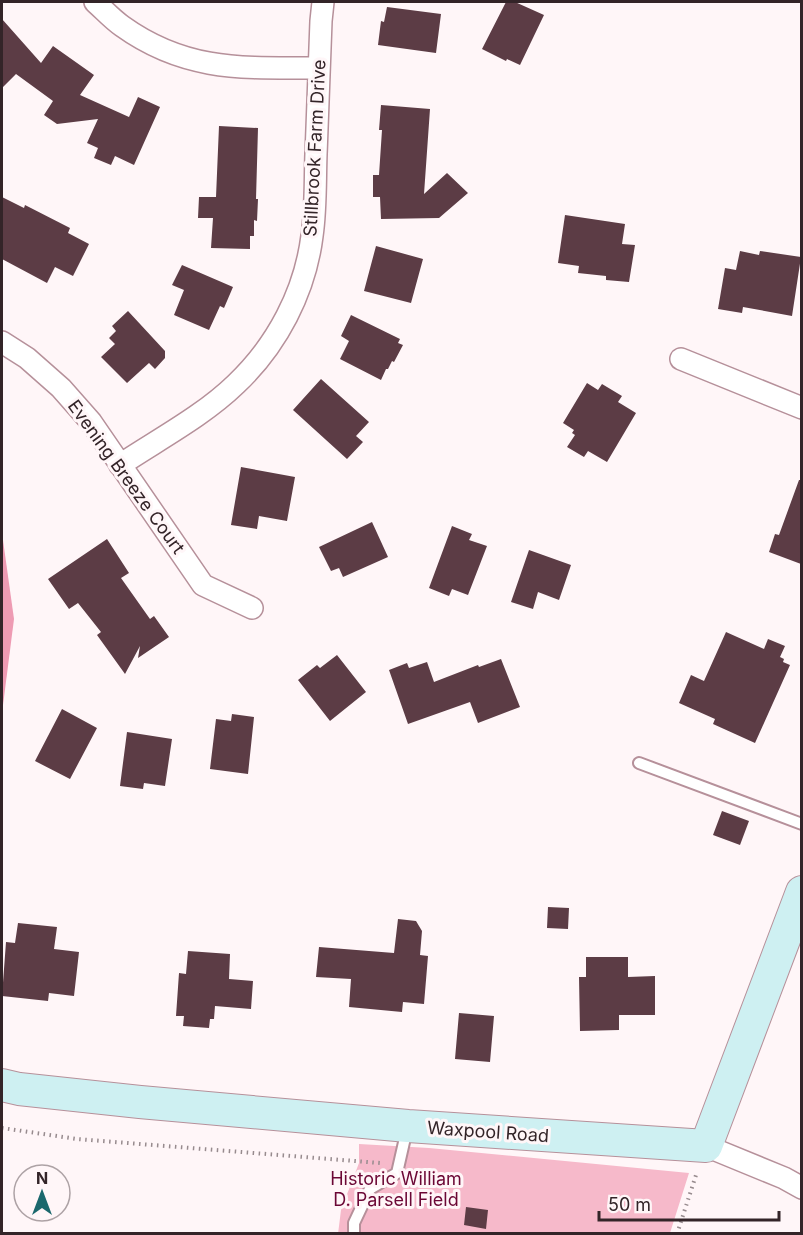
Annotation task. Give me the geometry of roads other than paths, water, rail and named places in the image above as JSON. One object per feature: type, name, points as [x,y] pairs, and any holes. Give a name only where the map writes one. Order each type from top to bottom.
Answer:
[{"type":"street","points":[[95,2],[121,25],[150,44],[183,58],[227,67],[319,68]]},
{"type":"street","name":"Stillbrook Farm Drive","points":[[120,465],[236,385],[268,348],[290,312],[302,282],[313,234],[323,2]]},
{"type":"street","name":"Evening Breeze Court","points":[[2,342],[27,358],[61,388],[91,422],[203,585],[252,608]]},
{"type":"street","points":[[681,359],[801,408]]},
{"type":"street","points":[[801,892],[706,1146],[784,1178],[801,1188]]},
{"type":"street","name":"Waxpool Road","points":[[2,1085],[19,1089],[140,1102],[408,1126],[706,1146]]},
{"type":"lane","points":[[639,764],[801,825]]},
{"type":"lane","points":[[354,1233],[354,1223],[369,1189],[397,1173],[408,1126]]},
{"type":"park label","name":"Historic William D. Parsell Field","points":[[396,1189]]}]
